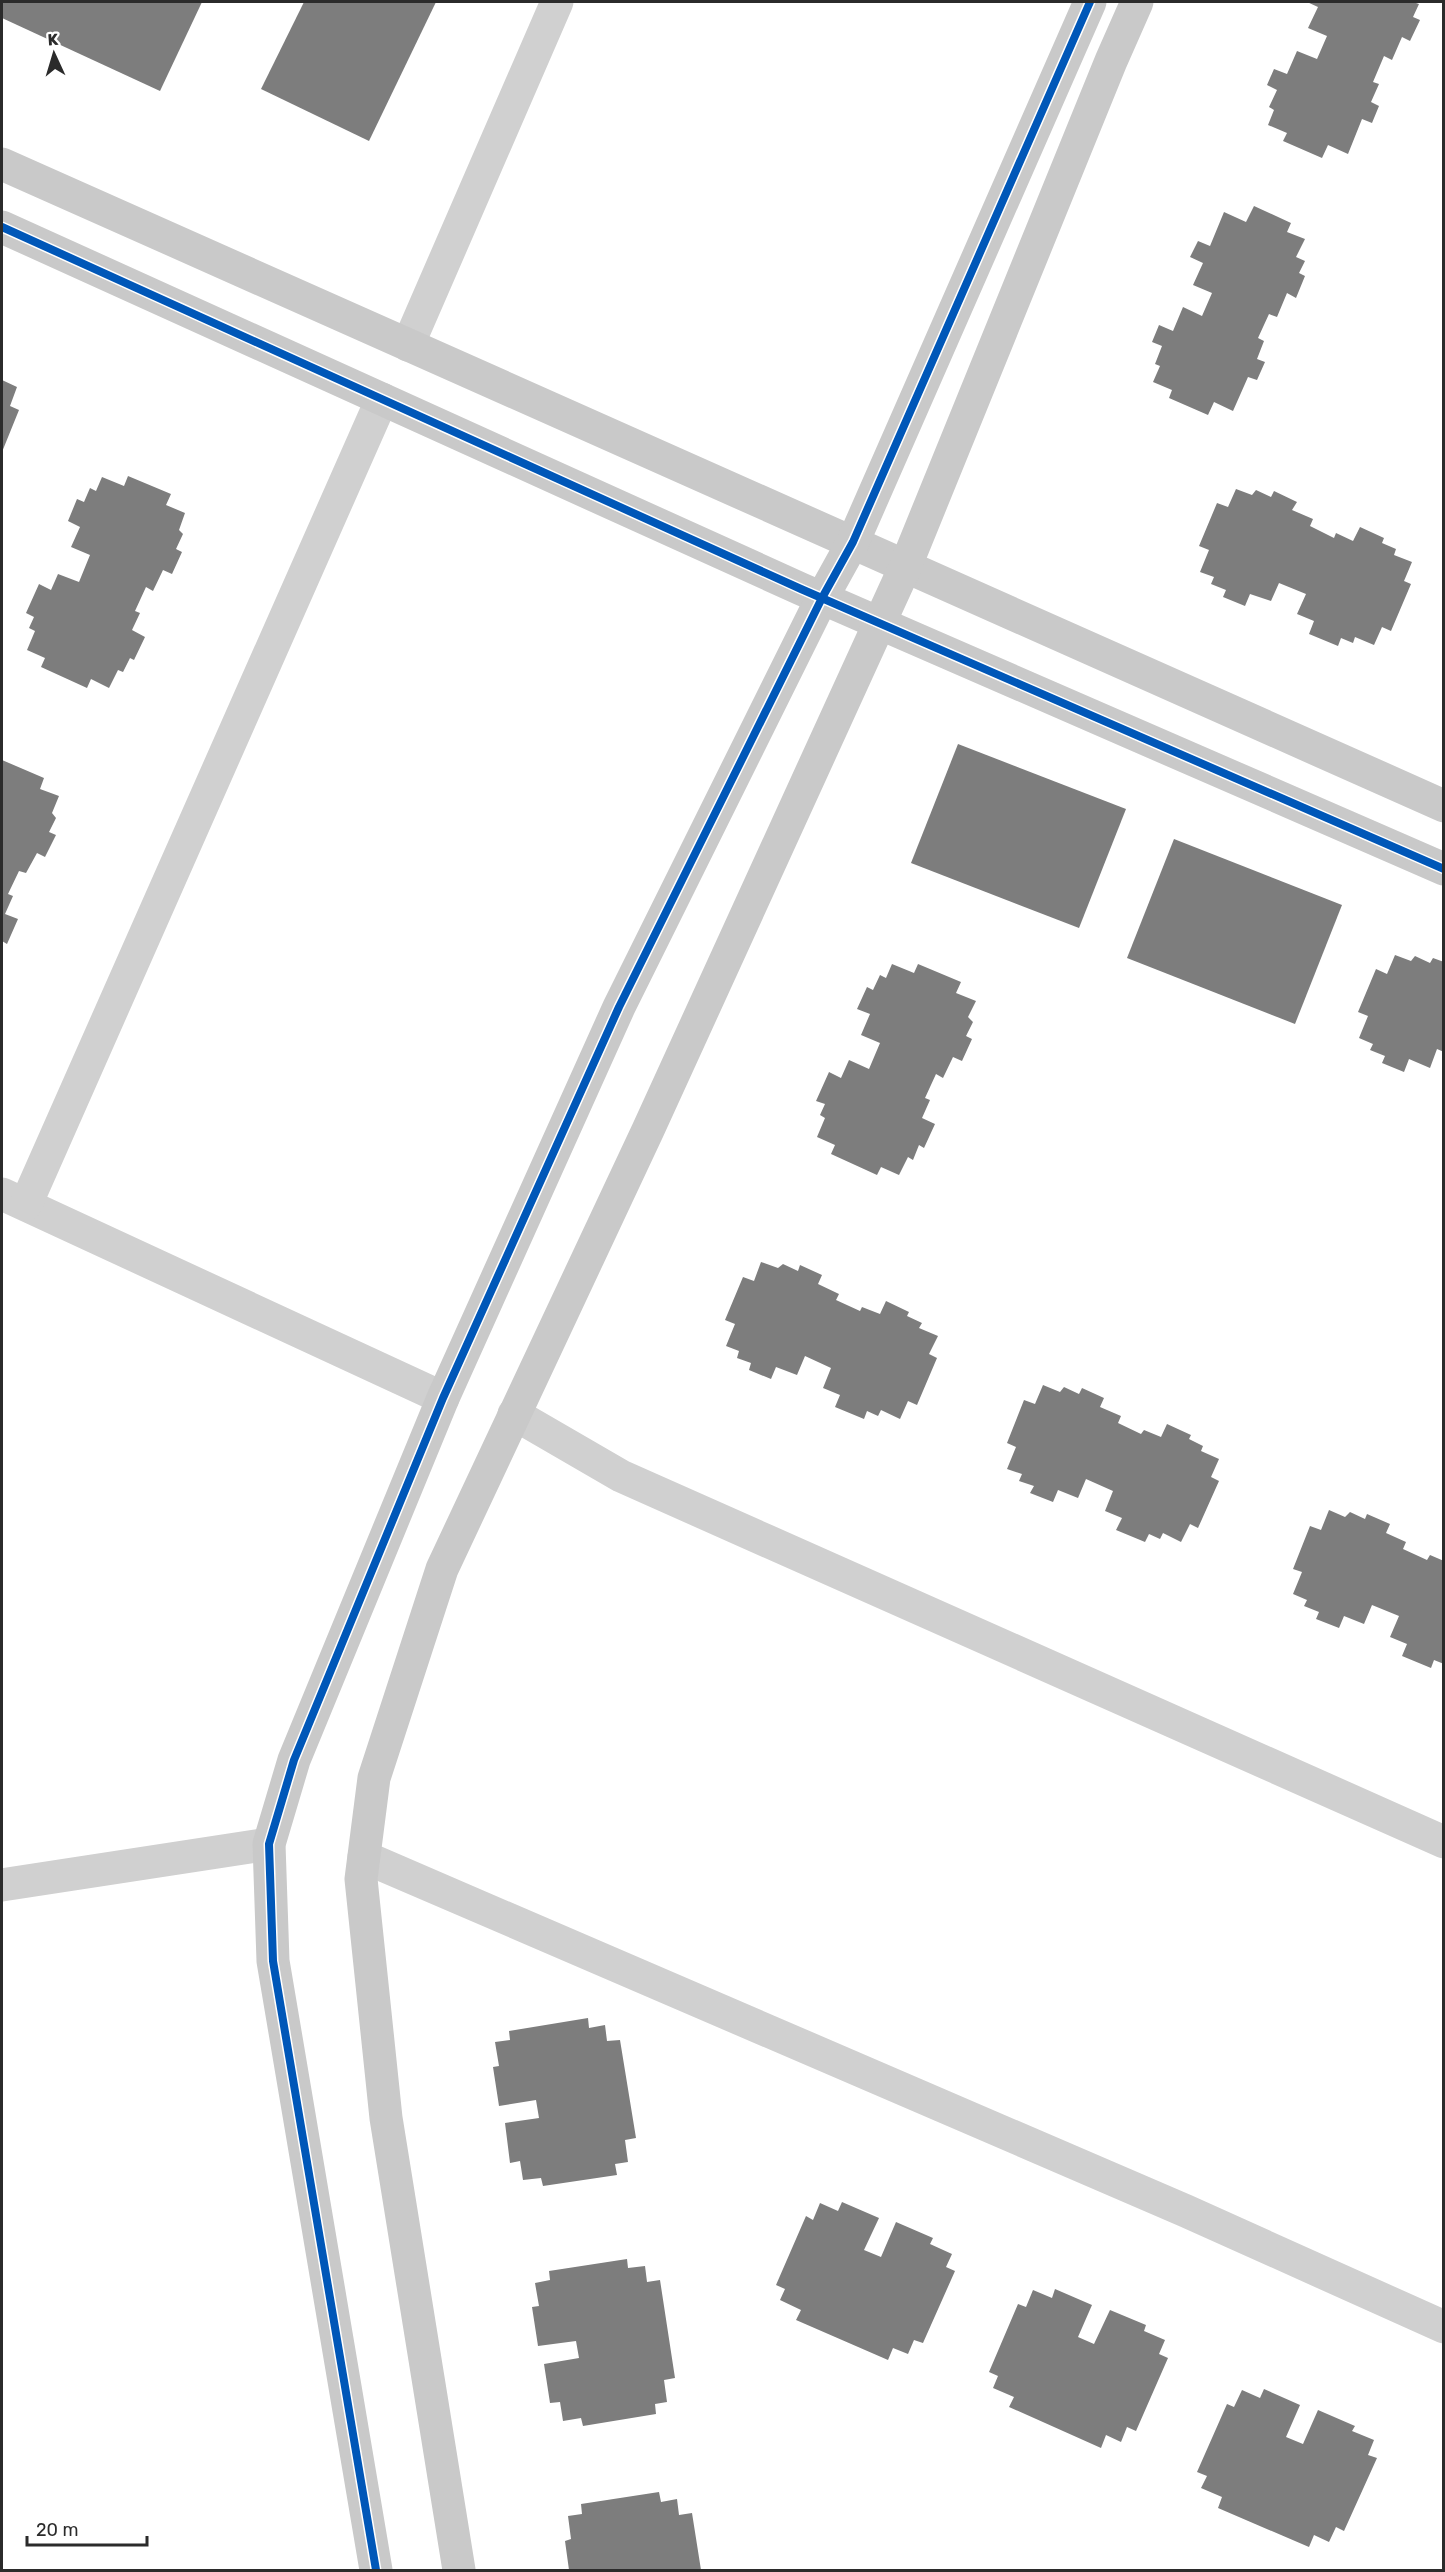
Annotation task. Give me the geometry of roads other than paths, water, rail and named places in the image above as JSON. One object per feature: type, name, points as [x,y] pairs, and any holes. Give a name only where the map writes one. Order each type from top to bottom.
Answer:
[{"type":"street","points":[[408,345],[557,2]]},
{"type":"street","points":[[376,2571],[273,1961],[269,1844],[294,1760],[443,1398],[619,1007],[822,598],[853,542],[1089,2]]},
{"type":"street","points":[[459,2571],[386,2118],[361,1879],[374,1778],[442,1569],[648,1130],[906,565],[1137,2]]},
{"type":"street","points":[[2,165],[906,565],[1443,806]]},
{"type":"street","points":[[2,227],[822,598],[1443,869]]},
{"type":"street","points":[[382,399],[14,1199],[443,1398]]},
{"type":"street","points":[[514,1414],[621,1476],[1443,1842]]},
{"type":"street","points":[[2,1885],[269,1844]]},
{"type":"street","points":[[364,1857],[1175,2206],[1443,2327]]}]
